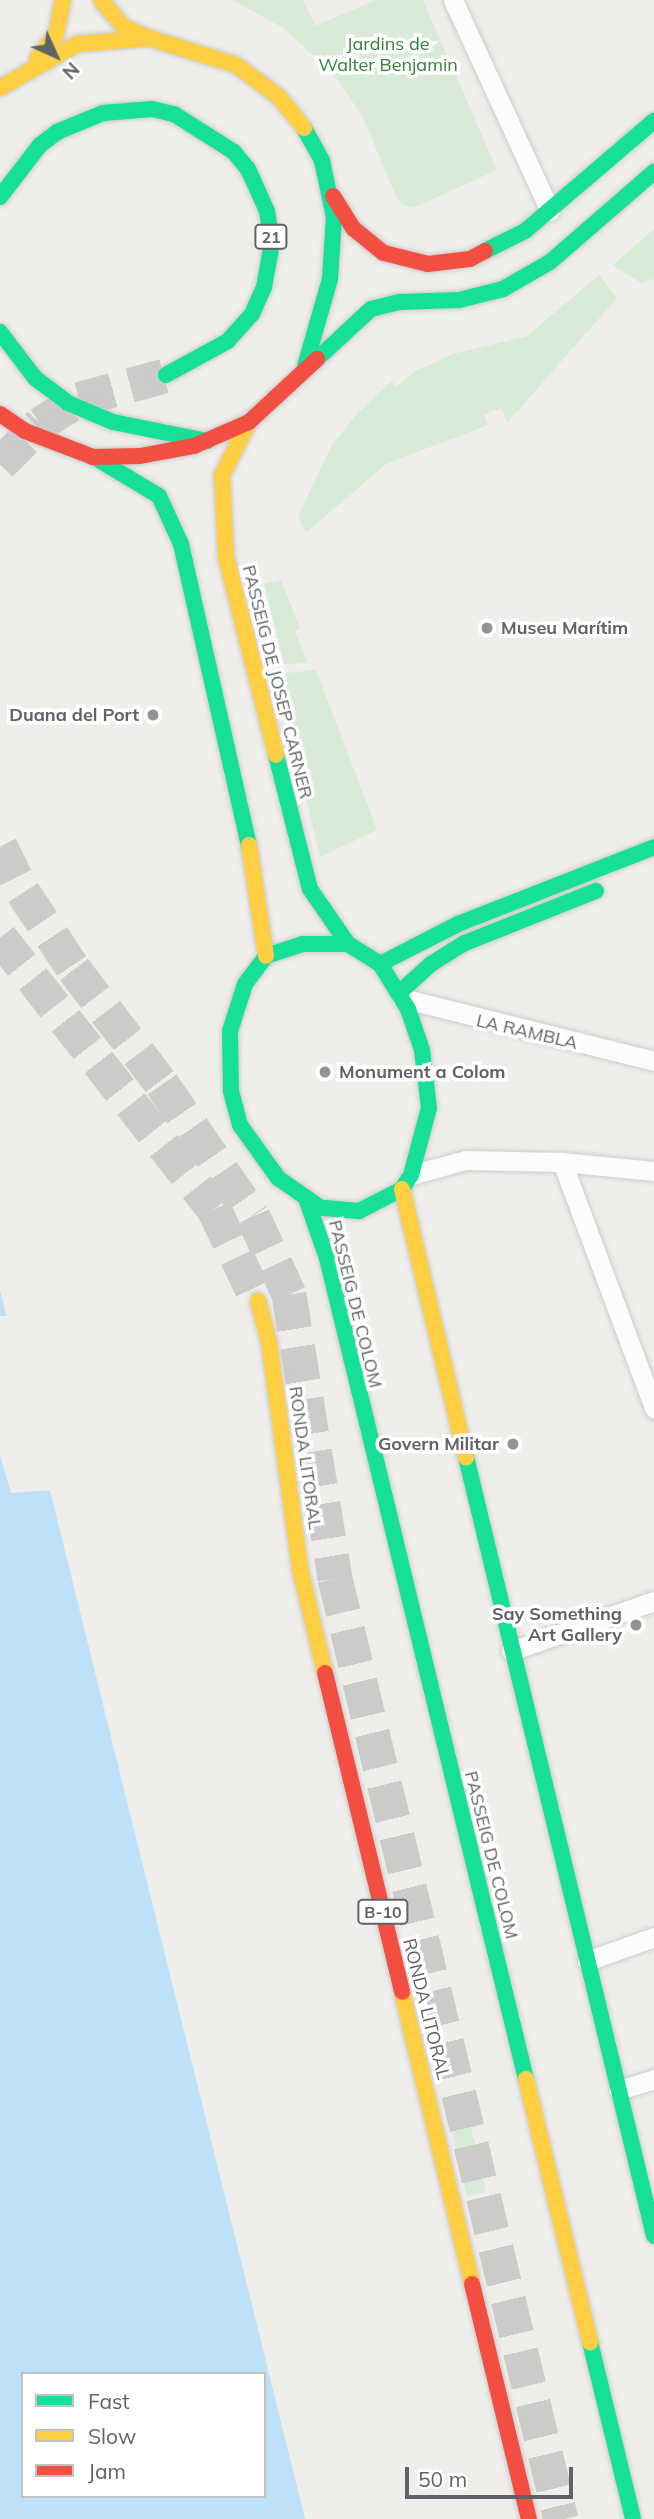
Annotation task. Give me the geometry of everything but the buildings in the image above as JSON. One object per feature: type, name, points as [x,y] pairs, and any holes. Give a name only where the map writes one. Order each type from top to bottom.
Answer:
[{"type":"main road","points":[[28,68],[56,35],[64,0]]},
{"type":"main road","points":[[101,0],[124,27],[149,38],[209,53],[259,80],[310,136],[331,194],[369,244],[400,260],[428,264],[491,252],[550,211],[654,121]]},
{"type":"main road","points":[[0,88],[28,68],[77,44],[149,38]]},
{"type":"main road","name":"21","points":[[0,197],[26,159],[57,132],[103,113],[152,108],[195,124],[234,152],[258,189],[271,243],[264,287],[243,327],[212,354],[166,375]]},
{"type":"main road","points":[[93,457],[180,450],[249,422],[371,309],[482,295],[527,277],[654,172]]},
{"type":"main road","points":[[301,375],[316,338],[330,279],[331,194]]},
{"type":"main road","points":[[0,332],[35,379],[68,403],[113,422],[207,441]]},
{"type":"main road","points":[[0,414],[25,431],[93,457],[159,496],[181,544],[259,889],[266,956]]},
{"type":"main road","name":"PASSEIG DE JOSEP CARNER","points":[[249,422],[222,475],[226,557],[310,889],[348,944]]},
{"type":"main road","points":[[380,964],[457,924],[654,848]]},
{"type":"main road","points":[[400,996],[431,964],[465,943],[609,886]]},
{"type":"main road","points":[[406,1182],[359,1211],[321,1208],[307,1201],[256,1152],[231,1091],[230,1031],[245,984],[266,956],[303,944],[348,944],[380,964],[400,996],[418,1038],[429,1086],[425,1133],[406,1182],[511,1651],[654,2236]]},
{"type":"main road","name":"PASSEIG DE COLOM","points":[[307,1201],[327,1258],[633,2519]]},
{"type":"main road","name":"RONDA LITORAL","points":[[258,1301],[269,1342],[300,1569],[529,2519]]},
{"type":"street","points":[[453,0],[550,211]]},
{"type":"street","name":"LA RAMBLA","points":[[400,996],[654,1061]]},
{"type":"street","points":[[406,1182],[465,1160],[562,1162],[654,1171]]},
{"type":"street","points":[[562,1162],[654,1408]]},
{"type":"street","points":[[511,1651],[654,1601]]},
{"type":"street","points":[[587,1961],[654,1937]]},
{"type":"street","points":[[619,2090],[654,2078]]},
{"type":"green space","name":"Jardins de Walter Benjamin","points":[[232,0],[303,0],[316,26],[375,0],[423,0],[497,170],[413,208],[403,205],[396,197],[363,117],[337,79],[285,29]]},
{"type":"green space","points":[[654,229],[654,279],[641,283],[613,265]]},
{"type":"green space","points":[[599,275],[617,298],[507,423],[502,408],[484,414],[488,425],[386,464],[306,533],[298,516],[332,445],[355,416],[392,381],[396,387],[416,371],[453,354],[527,336]]},
{"type":"green space","points":[[281,580],[300,628],[295,631],[307,663],[284,664],[264,584]]},
{"type":"green space","points":[[316,670],[377,830],[320,857],[276,674]]},
{"type":"green space","points":[[470,2124],[486,2192],[467,2196],[451,2129]]},
{"type":"water","points":[[0,1290],[305,2519],[0,2519]]},
{"type":"pier","points":[[0,1316],[7,1316],[50,1490],[11,1493],[0,1456]]},
{"type":"tunnel","points":[[0,464],[40,424],[79,399],[166,375]]},
{"type":"tunnel","points":[[0,846],[23,892],[74,969],[162,1084],[253,1216],[289,1294],[335,1578],[561,2519]]},
{"type":"tunnel","points":[[0,937],[214,1209],[258,1301]]},
{"type":"traffic: fast","points":[[0,197],[40,145],[57,132],[103,113],[152,109],[174,114],[234,152],[248,169],[267,211],[272,243],[264,287],[252,314],[228,341],[166,375]]},
{"type":"traffic: fast","points":[[485,251],[525,231],[654,121]]},
{"type":"traffic: fast","points":[[304,128],[322,161],[334,217],[330,279],[305,366]]},
{"type":"traffic: fast","points":[[317,359],[371,309],[400,302],[459,300],[503,289],[550,262],[654,172]]},
{"type":"traffic: fast","points":[[0,332],[35,378],[68,403],[113,422],[207,441]]},
{"type":"traffic: fast","points":[[94,457],[159,496],[181,544],[249,845]]},
{"type":"traffic: fast","points":[[276,755],[310,889],[348,944]]},
{"type":"traffic: fast","points":[[380,964],[458,924],[654,847]]},
{"type":"traffic: fast","points":[[399,993],[431,964],[465,943],[596,891]]},
{"type":"traffic: fast","points":[[303,944],[348,944],[380,964],[408,1009],[422,1050],[429,1108],[411,1175],[402,1189],[359,1211],[321,1208],[278,1178],[240,1125],[231,1091],[230,1031],[245,984],[266,956],[303,944]]},
{"type":"traffic: fast","points":[[307,1201],[327,1258],[526,2079]]},
{"type":"traffic: fast","points":[[466,1457],[654,2236]]},
{"type":"traffic: fast","points":[[590,2342],[633,2519]]},
{"type":"traffic: slow","points":[[37,59],[56,35],[63,0]]},
{"type":"traffic: slow","points":[[101,0],[124,27],[146,37]]},
{"type":"traffic: slow","points":[[0,88],[77,44],[149,38],[236,65],[279,97],[304,128]]},
{"type":"traffic: slow","points":[[249,422],[222,475],[226,557],[276,755]]},
{"type":"traffic: slow","points":[[249,845],[266,956]]},
{"type":"traffic: slow","points":[[402,1189],[466,1457]]},
{"type":"traffic: slow","points":[[258,1301],[269,1342],[300,1569],[325,1673]]},
{"type":"traffic: slow","points":[[402,1992],[472,2284]]},
{"type":"traffic: slow","points":[[526,2079],[590,2342]]},
{"type":"traffic: jam","points":[[333,196],[354,229],[384,253],[428,264],[470,259],[485,251]]},
{"type":"traffic: jam","points":[[0,414],[25,431],[93,457],[140,456],[194,446],[249,422],[317,359]]},
{"type":"traffic: jam","points":[[325,1673],[402,1992]]},
{"type":"traffic: jam","points":[[472,2284],[529,2519]]},
{"type":"place","name":"Museu Marítim","points":[[487,628]]},
{"type":"place","name":"Duana del Port","points":[[153,715]]},
{"type":"place","name":"Monument a Colom","points":[[325,1072]]},
{"type":"place","name":"Govern Militar","points":[[513,1444]]},
{"type":"place","name":"Say Something Art Gallery","points":[[636,1625]]}]
